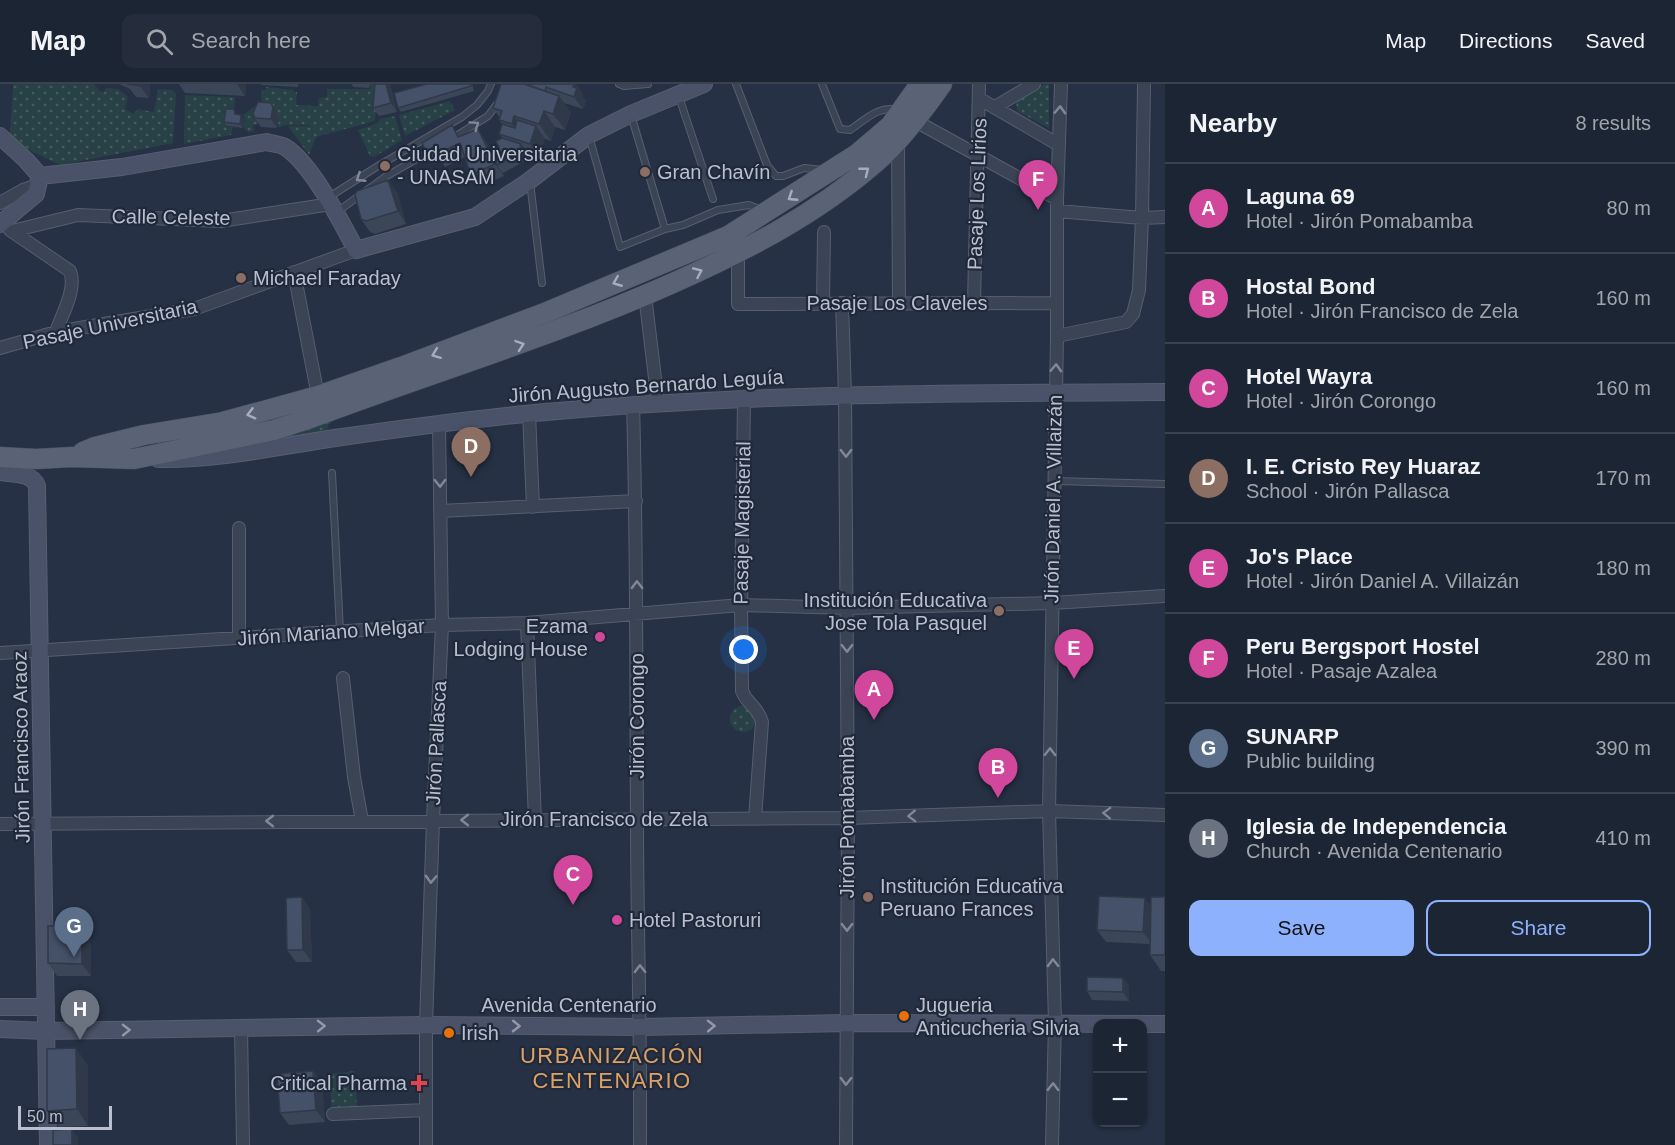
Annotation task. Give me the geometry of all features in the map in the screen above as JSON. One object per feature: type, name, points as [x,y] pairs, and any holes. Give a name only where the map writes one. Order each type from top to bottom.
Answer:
[{"type":"main road","points":[[4,227],[43,182],[267,142],[284,146],[300,160],[332,205],[356,250],[475,217],[529,181],[589,135],[631,114],[704,84]]},
{"type":"main road","points":[[72,457],[104,445],[144,435],[322,404],[534,340],[645,295],[738,254],[824,204],[876,163],[901,124],[920,84]]},
{"type":"main road","points":[[0,457],[134,459],[274,430],[322,404],[401,367],[557,307],[728,236],[901,124],[942,84]]},
{"type":"main road","points":[[0,136],[26,160],[43,182]]},
{"type":"main road","name":"Jirón Augusto Bernardo Leguía","points":[[134,459],[188,459],[237,455],[334,438],[439,424],[633,404],[845,395],[1165,392]]},
{"type":"main road","name":"Jirón Francisco Araoz","points":[[0,472],[27,476],[34,480],[37,486],[48,1145]]},
{"type":"main road","points":[[0,1007],[46,1007]]},
{"type":"main road","name":"Avenida Centenario","points":[[0,1029],[46,1031],[426,1025],[641,1027],[847,1023],[1093,1023]]},
{"type":"main road","name":"Avenida Centenario","points":[[1147,1024],[1165,1024]]},
{"type":"street","name":"Pasaje Los Lirios","points":[[974,303],[979,84]]},
{"type":"street","points":[[995,107],[1034,84]]},
{"type":"street","name":"Jirón Daniel A. Villaizán","points":[[1052,1145],[1055,1022],[1049,811],[1057,336],[1056,198],[1061,84]]},
{"type":"street","points":[[1057,336],[1126,322],[1133,314],[1139,290],[1143,218],[1144,84]]},
{"type":"street","points":[[980,99],[1059,145]]},
{"type":"street","points":[[899,303],[901,124],[979,156],[1056,198]]},
{"type":"street","points":[[0,203],[23,189],[43,182]]},
{"type":"street","name":"Calle Celeste","points":[[4,227],[78,215],[220,221],[332,205]]},
{"type":"street","points":[[1057,212],[1143,218],[1165,217]]},
{"type":"street","points":[[4,227],[70,271],[73,278],[71,288],[56,332]]},
{"type":"street","points":[[823,303],[824,232]]},
{"type":"street","name":"Pasaje Universitaria","points":[[0,348],[56,332],[194,309],[356,250]]},
{"type":"street","name":"Pasaje Los Claveles","points":[[738,254],[738,304],[1056,303]]},
{"type":"street","points":[[294,272],[322,404]]},
{"type":"street","points":[[645,295],[658,403]]},
{"type":"street","name":"Jirón Pomabamba","points":[[842,303],[845,395],[848,818],[846,1145]]},
{"type":"street","name":"Pasaje Magisterial","points":[[744,400],[742,691],[747,701],[758,709],[762,722],[755,819]]},
{"type":"street","name":"Jirón Corongo","points":[[633,404],[638,613],[640,1145]]},
{"type":"street","points":[[529,413],[533,507]]},
{"type":"street","name":"Jirón Pallasca","points":[[426,1145],[426,1025],[442,625],[439,424]]},
{"type":"street","points":[[440,511],[636,501]]},
{"type":"street","points":[[239,528],[239,637]]},
{"type":"street","name":"Jirón Mariano Melgar","points":[[0,653],[442,625],[527,623],[741,605],[847,608],[1052,603],[1165,596]]},
{"type":"street","points":[[527,623],[535,820]]},
{"type":"street","points":[[343,678],[354,777],[362,821]]},
{"type":"street","name":"Jirón Francisco de Zela","points":[[0,824],[848,818],[1049,811],[1165,815]]},
{"type":"street","points":[[241,1028],[243,1145]]},
{"type":"street","points":[[333,1114],[426,1110]]},
{"type":"lane","points":[[332,205],[462,117],[477,105],[491,84]]},
{"type":"lane","points":[[619,84],[624,86],[648,84]]},
{"type":"lane","points":[[736,84],[767,165],[776,176],[783,176],[804,168],[830,171]]},
{"type":"lane","points":[[822,84],[840,129],[850,130],[876,111],[889,108],[901,124]]},
{"type":"lane","points":[[679,96],[713,199]]},
{"type":"lane","points":[[332,205],[472,128],[488,116],[499,101]]},
{"type":"lane","points":[[631,114],[665,229]]},
{"type":"lane","points":[[589,135],[620,247],[718,210],[749,206],[767,212]]},
{"type":"lane","points":[[529,181],[542,283]]},
{"type":"lane","points":[[332,473],[340,631]]},
{"type":"lane","points":[[1054,480],[1165,484]]},
{"type":"green space","points":[[13,84],[94,84],[104,92],[106,88],[118,89],[128,97],[125,109],[133,114],[138,109],[154,112],[158,89],[173,90],[176,94],[173,143],[60,165],[25,148],[10,136]]},
{"type":"green space","points":[[370,84],[378,84],[375,121],[316,137],[309,155],[288,126],[309,126],[315,136],[309,125],[288,125],[278,127],[277,111],[263,110],[259,124],[253,125],[254,131],[248,132],[244,128],[243,115],[261,102],[262,90],[266,90],[266,87],[294,90],[297,92],[296,105],[318,106],[319,98],[327,97],[327,89],[370,89]]},
{"type":"green space","points":[[1044,84],[1049,84],[1049,128],[1017,111],[1016,99]]},
{"type":"green space","points":[[185,95],[235,97],[234,112],[229,112],[227,127],[233,127],[231,135],[184,144]]},
{"type":"green space","points":[[450,101],[455,110],[405,136],[399,115]]},
{"type":"green space","points":[[395,116],[402,140],[374,157],[370,156],[358,130],[378,123],[380,119]]},
{"type":"green space","points":[[332,413],[335,420],[328,425],[329,429],[260,444]]},
{"type":"green space","points":[[743,706],[752,710],[756,719],[752,728],[743,732],[734,728],[730,719],[734,710]]},
{"type":"green space","points":[[355,1071],[357,1107],[331,1109],[330,1074]]},
{"type":"building","points":[[375,84],[386,84],[391,103],[373,108]]},
{"type":"building","points":[[427,84],[471,84],[471,86],[398,108],[394,93]]},
{"type":"building","points":[[501,84],[524,84],[559,96],[553,114],[544,111],[539,124],[514,116],[512,124],[499,120],[502,111],[493,108]]},
{"type":"building","points":[[528,84],[574,84],[573,87],[577,88],[574,97],[546,87],[545,91]]},
{"type":"building","points":[[258,102],[271,103],[273,107],[271,119],[255,118],[253,113]]},
{"type":"building","points":[[226,109],[234,109],[235,114],[241,115],[240,124],[224,122]]},
{"type":"building","points":[[517,120],[536,126],[530,144],[499,134],[502,124],[515,128]]},
{"type":"building","points":[[452,125],[458,137],[478,129],[495,164],[471,175],[460,143],[436,154],[434,147],[426,151],[422,143]]},
{"type":"building","points":[[502,138],[521,144],[523,151],[497,165],[491,151],[499,147],[496,141]]},
{"type":"building","points":[[388,180],[398,211],[366,221],[361,219],[355,194],[357,191]]},
{"type":"building","points":[[1099,896],[1145,898],[1143,932],[1097,930]]},
{"type":"building","points":[[302,897],[303,950],[287,950],[286,898]]},
{"type":"building","points":[[1151,897],[1165,897],[1165,955],[1150,955]]},
{"type":"building","points":[[48,926],[82,926],[82,964],[48,963]]},
{"type":"building","points":[[1087,977],[1123,978],[1123,992],[1087,991]]},
{"type":"building","points":[[76,1048],[77,1109],[47,1111],[47,1049]]},
{"type":"building","points":[[313,1071],[316,1110],[280,1113],[277,1074]]},
{"type":"building","points":[[72,1129],[72,1145],[53,1145],[53,1130]]},
{"type":"place","name":"Ciudad Universitaria - UNASAM","points":[[385,166]]},
{"type":"place","name":"Gran Chavín","points":[[645,172]]},
{"type":"place","name":"Peru Bergsport Hostel","points":[[1038,210]]},
{"type":"place","name":"Michael Faraday","points":[[241,278]]},
{"type":"place","name":"I. E. Cristo Rey Huaraz","points":[[471,477]]},
{"type":"place","name":"Institución Educativa Jose Tola Pasquel","points":[[999,611]]},
{"type":"place","name":"Ezama Lodging House","points":[[600,637]]},
{"type":"place","name":"Jo's Place","points":[[1074,679]]},
{"type":"place","name":"Laguna 69","points":[[874,720]]},
{"type":"place","name":"Hostal Bond","points":[[998,798]]},
{"type":"place","name":"Institución Educativa Peruano Frances","points":[[868,897]]},
{"type":"place","name":"Hotel Wayra","points":[[573,905]]},
{"type":"place","name":"Hotel Pastoruri","points":[[617,920]]},
{"type":"place","name":"SUNARP","points":[[74,957]]},
{"type":"place","name":"Jugueria Anticucheria Silvia","points":[[904,1016]]},
{"type":"place","name":"Irish","points":[[449,1033]]},
{"type":"place","name":"Iglesia de Independencia","points":[[80,1040]]},
{"type":"place","name":"Critical Pharma","points":[[419,1083]]},
{"type":"district","name":"URBANIZACIÓN CENTENARIO","points":[[612,1068]]}]
